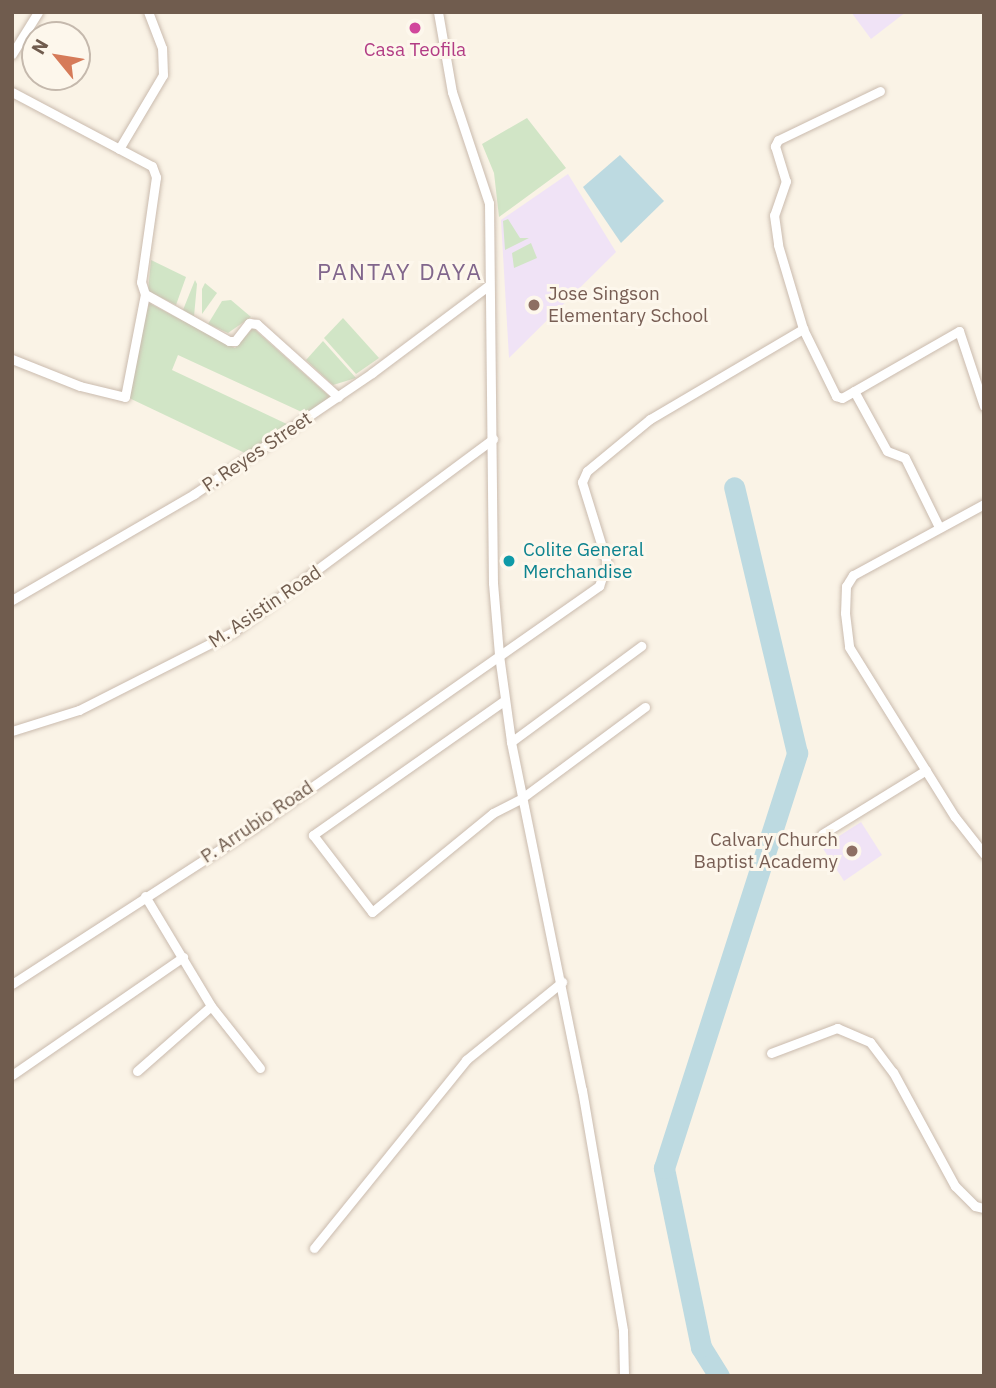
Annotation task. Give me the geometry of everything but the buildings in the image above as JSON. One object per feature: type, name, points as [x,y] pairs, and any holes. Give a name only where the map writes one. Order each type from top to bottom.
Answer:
[{"type":"street","points":[[12,54],[38,12]]},
{"type":"street","points":[[119,149],[163,75],[162,48],[148,12]]},
{"type":"street","points":[[438,12],[452,92],[486,186],[499,655],[505,700],[522,798],[562,982],[623,1331],[624,1376]]},
{"type":"street","points":[[880,91],[778,140],[775,146],[786,181],[774,215],[778,244],[803,329],[836,396],[842,398],[959,331],[984,406]]},
{"type":"street","points":[[12,93],[149,163],[156,173],[141,282],[145,294],[123,397],[12,359]]},
{"type":"street","name":"P. Reyes Street","points":[[12,600],[194,494],[338,397],[489,285]]},
{"type":"street","points":[[145,294],[231,342],[246,325],[257,324],[338,397]]},
{"type":"street","name":"P. Arrubio Road","points":[[12,984],[252,829],[499,655],[553,621],[604,580],[607,563],[582,482],[587,471],[650,419],[803,329]]},
{"type":"street","points":[[854,391],[887,452],[905,458],[938,525]]},
{"type":"street","name":"M. Asistin Road","points":[[12,731],[79,710],[233,632],[493,439]]},
{"type":"street","points":[[984,504],[938,525],[862,569],[846,586],[849,647],[926,770],[984,854]]},
{"type":"street","points":[[511,742],[641,646]]},
{"type":"street","points":[[505,700],[313,835],[372,912],[483,820],[522,798],[645,708]]},
{"type":"street","points":[[822,834],[926,770]]},
{"type":"street","points":[[145,896],[211,1006],[260,1068]]},
{"type":"street","points":[[12,1075],[183,957]]},
{"type":"street","points":[[314,1248],[466,1060],[562,982]]},
{"type":"street","points":[[137,1072],[211,1006]]},
{"type":"street","points":[[771,1053],[838,1028],[870,1042],[893,1072],[955,1186],[975,1206],[984,1208]]},
{"type":"shaded area","points":[[851,12],[906,12],[871,39]]},
{"type":"shaded area","name":"Jose Singson Elementary School","points":[[568,174],[616,252],[509,358],[501,220]]},
{"type":"shaded area","name":"Calvary Church Baptist Academy","points":[[861,822],[882,855],[844,881],[822,847]]},
{"type":"green space","points":[[527,118],[566,168],[499,217],[494,173],[482,144]]},
{"type":"green space","points":[[508,219],[520,238],[529,238],[505,250],[503,221]]},
{"type":"green space","points":[[531,243],[537,258],[514,268],[512,253]]},
{"type":"green space","points":[[151,260],[186,277],[176,305],[148,291]]},
{"type":"green space","points":[[195,280],[197,284],[194,316],[183,310]]},
{"type":"green space","points":[[205,283],[217,293],[202,314],[202,289]]},
{"type":"green space","points":[[231,300],[251,317],[228,333],[208,324],[222,301]]},
{"type":"green space","points":[[149,303],[235,348],[253,328],[330,397],[306,414],[178,355],[172,370],[291,426],[249,455],[127,397]]},
{"type":"green space","points":[[343,318],[379,358],[356,374],[324,338]]},
{"type":"green space","points":[[323,341],[356,378],[333,385],[306,360]]},
{"type":"water","points":[[620,155],[664,201],[621,243],[583,187]]},
{"type":"waterway","points":[[719,1376],[701,1347],[664,1168],[797,753],[734,487]]},
{"type":"place","name":"Casa Teofila","points":[[415,28]]},
{"type":"place","name":"Jose Singson Elementary School","points":[[534,305]]},
{"type":"place","name":"Colite General Merchandise","points":[[509,561]]},
{"type":"place","name":"Calvary Church Baptist Academy","points":[[852,851]]},
{"type":"district","name":"PANTAY DAYA","points":[[400,271]]}]
